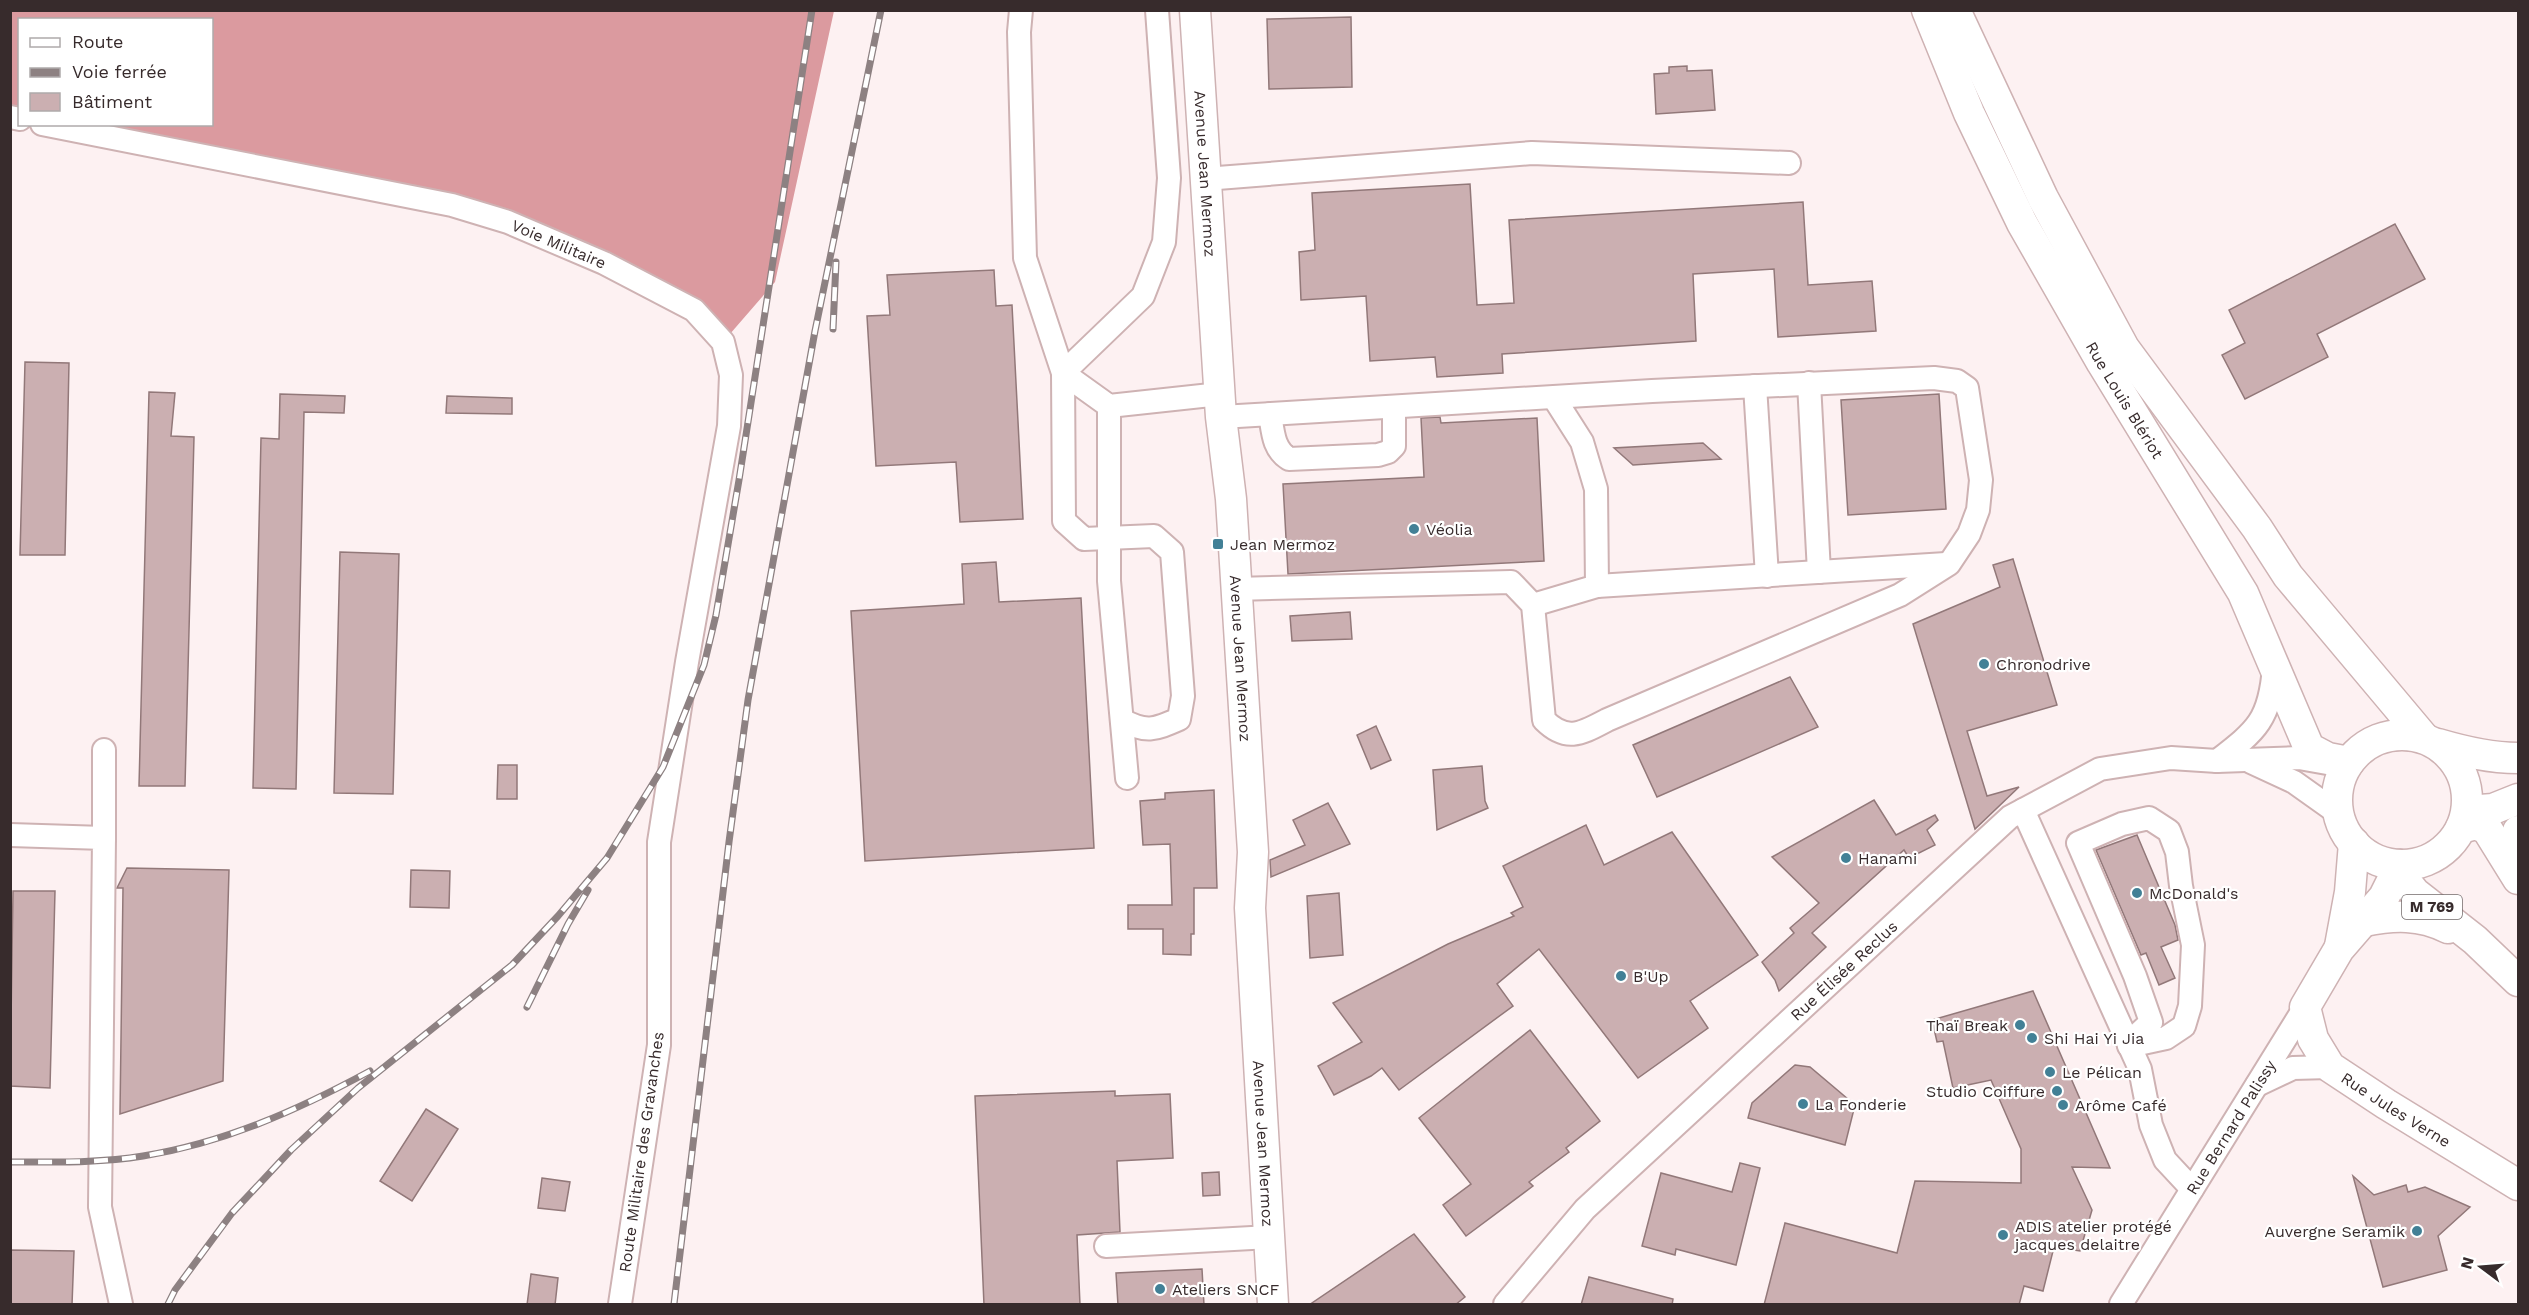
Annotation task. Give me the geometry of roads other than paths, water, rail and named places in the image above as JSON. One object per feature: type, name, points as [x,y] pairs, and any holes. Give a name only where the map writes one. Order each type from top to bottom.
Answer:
[{"type":"main road","name":"Avenue Jean Mermoz","points":[[1195,10],[1220,405],[1231,499],[1253,852],[1250,908],[1273,1305]]},
{"type":"main road","name":"Rue Louis Blériot","points":[[1927,10],[1969,113],[2022,223],[2102,363],[2242,593],[2309,748],[2347,765]]},
{"type":"main road","name":"Rue Louis Blériot","points":[[1955,10],[2043,198],[2124,348],[2257,528],[2288,576],[2431,741]]},
{"type":"main road","points":[[2431,741],[2459,766],[2465,780],[2464,819],[2448,846],[2439,854],[2417,863],[2400,865],[2374,858],[2354,843],[2344,830],[2338,814],[2338,790],[2347,765],[2360,750],[2374,740],[2390,735],[2407,734],[2498,758],[2518,758]]},
{"type":"main road","points":[[2464,819],[2518,799]]},
{"type":"main road","points":[[2464,819],[2487,829],[2518,879]]},
{"type":"main road","points":[[2518,831],[2518,842]]},
{"type":"main road","name":"Rue Bernard Palissy","points":[[2339,949],[2350,892],[2354,843]]},
{"type":"main road","name":"Rue Bernard Palissy","points":[[2305,1007],[2339,949],[2384,897],[2400,865]]},
{"type":"main road","name":"M 769","points":[[2400,865],[2407,883],[2415,893],[2475,940],[2518,981]]},
{"type":"main road","points":[[2364,921],[2408,915],[2433,921],[2475,940]]},
{"type":"main road","name":"Rue Jules Verne","points":[[2305,1007],[2313,1039],[2330,1067],[2518,1185]]},
{"type":"street","points":[[1021,10],[1019,32],[1025,258],[1063,373],[1064,521],[1084,539],[1109,536],[1154,536],[1172,552],[1183,696],[1179,719],[1157,729],[1139,729],[1122,720]]},
{"type":"street","points":[[1063,373],[1143,296],[1164,242],[1169,178],[1157,10]]},
{"type":"street","name":"Voie Militaire","points":[[52,126],[452,205],[508,222],[604,263],[694,310],[723,342],[731,375],[729,426],[685,677]]},
{"type":"street","points":[[1205,179],[1532,153],[1789,163]]},
{"type":"street","points":[[1063,373],[1109,406],[1220,405],[1270,414],[1934,378],[1957,381],[1967,388],[1982,480],[1978,510],[1969,534],[1949,564],[1900,595],[1585,731],[1572,734],[1555,731],[1544,720],[1533,605],[1511,582],[1235,590]]},
{"type":"street","points":[[1809,383],[1818,572]]},
{"type":"street","points":[[1755,386],[1767,576]]},
{"type":"street","points":[[1554,398],[1582,442],[1596,489],[1597,586]]},
{"type":"street","points":[[1109,406],[1109,581],[1127,778]]},
{"type":"street","points":[[1270,414],[1276,445],[1281,454],[1289,459],[1378,455],[1388,452],[1394,446],[1394,407]]},
{"type":"street","points":[[1533,605],[1597,586],[1949,564]]},
{"type":"street","points":[[2217,762],[2251,734],[2260,723],[2268,706],[2274,667]]},
{"type":"street","name":"Route Militaire des Gravanches","points":[[620,1305],[659,1045],[659,842],[685,677]]},
{"type":"street","points":[[104,750],[100,1206],[121,1305]]},
{"type":"street","name":"Rue Élisée Reclus","points":[[1505,1305],[1585,1209],[2010,817],[2100,769],[2171,758],[2217,762],[2299,758],[2347,765]]},
{"type":"street","name":"Rue Élisée Reclus","points":[[2247,760],[2294,782],[2338,814]]},
{"type":"street","points":[[2024,810],[2140,1070],[2151,1125],[2165,1160],[2192,1189]]},
{"type":"street","points":[[2149,818],[2169,831],[2177,852],[2181,886],[2193,945],[2190,1006],[2184,1026],[2166,1038],[2127,1042],[2151,1022],[2135,976],[2078,843],[2122,824],[2149,818]]},
{"type":"street","points":[[10,835],[105,838]]},
{"type":"street","name":"Rue Bernard Palissy","points":[[2121,1305],[2305,1007]]},
{"type":"street","points":[[2255,1086],[2293,1068],[2330,1067]]},
{"type":"street","points":[[1106,1246],[1270,1238]]},
{"type":"railway","points":[[168,1304],[175,1290],[232,1213],[291,1150],[358,1088],[512,965],[558,916],[607,858],[663,767],[704,665],[716,615],[812,10]]},
{"type":"railway","points":[[674,1304],[748,700],[815,331],[881,10]]},
{"type":"railway","points":[[833,329],[836,262]]},
{"type":"railway","points":[[527,1007],[568,924],[588,890]]},
{"type":"railway","points":[[10,1162],[110,1160],[143,1156],[203,1143],[288,1112],[370,1071]]},
{"type":"place","name":"Véolia","points":[[1414,529]]},
{"type":"place","name":"Jean Mermoz","points":[[1218,544]]},
{"type":"place","name":"Chronodrive","points":[[1984,664]]},
{"type":"place","name":"Hanami","points":[[1846,858]]},
{"type":"place","name":"McDonald's","points":[[2137,893]]},
{"type":"place","name":"B'Up","points":[[1621,976]]},
{"type":"place","name":"Thaï Break","points":[[2020,1025]]},
{"type":"place","name":"Shi Hai Yi Jia","points":[[2032,1038]]},
{"type":"place","name":"Le Pélican","points":[[2050,1072]]},
{"type":"place","name":"Studio Coiffure","points":[[2057,1091]]},
{"type":"place","name":"La Fonderie","points":[[1803,1104]]},
{"type":"place","name":"Arôme Café","points":[[2063,1105]]},
{"type":"place","name":"Auvergne Seramik","points":[[2417,1231]]},
{"type":"place","name":"ADIS atelier protégé jacques delaitre","points":[[2003,1235]]},
{"type":"place","name":"Ateliers SNCF","points":[[1160,1289]]}]
